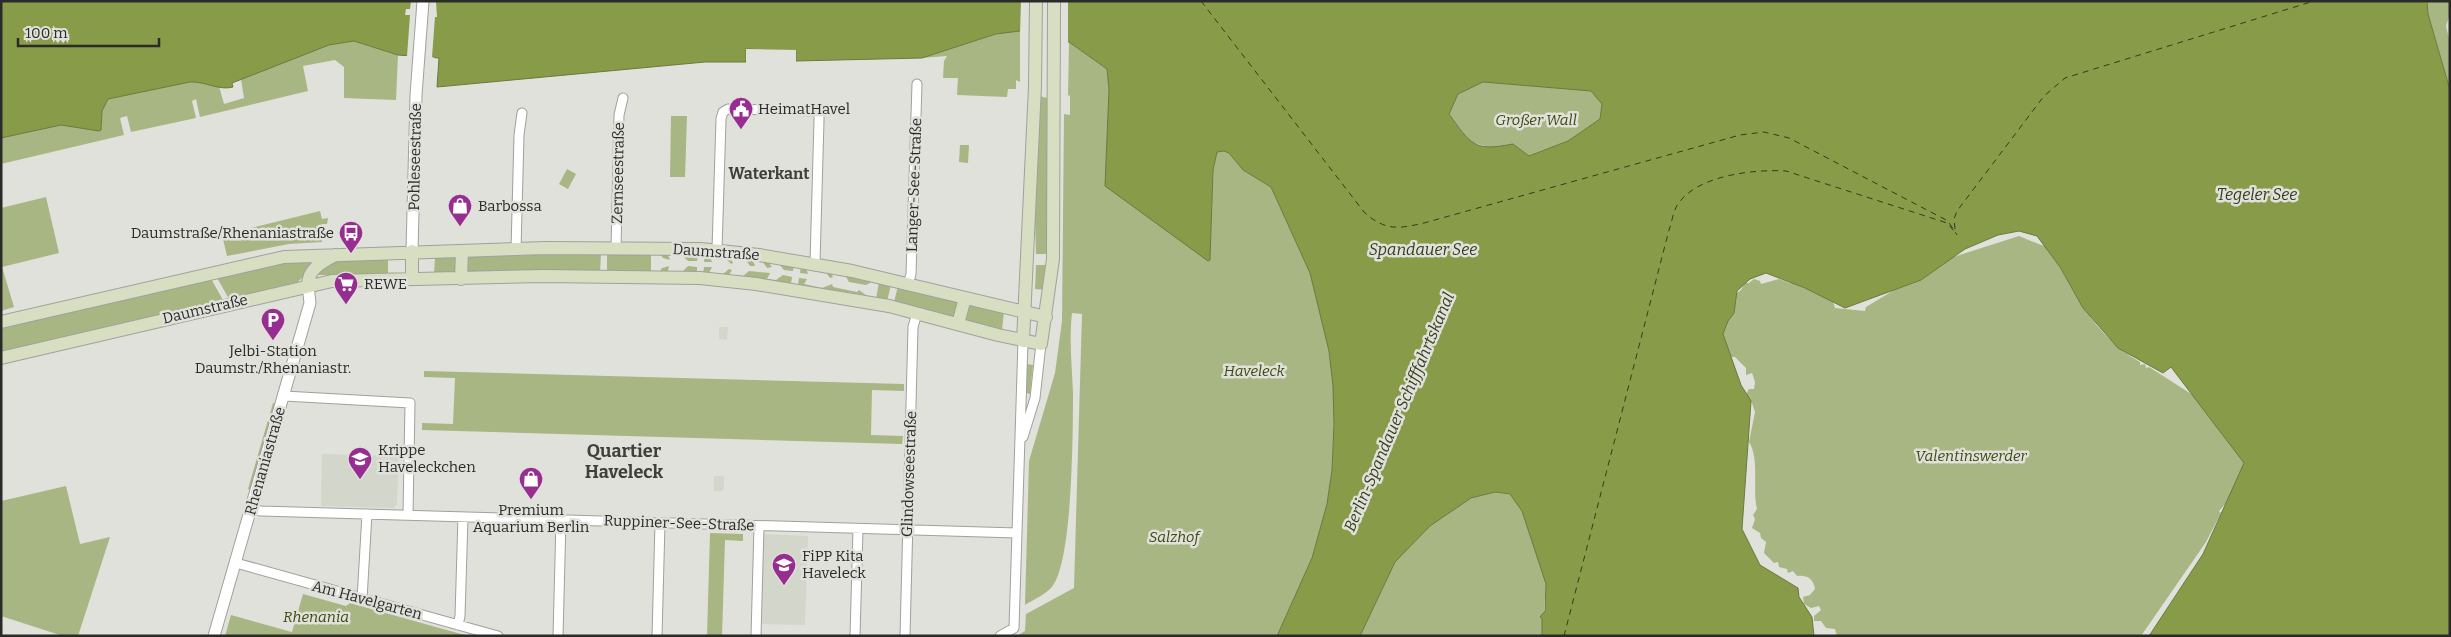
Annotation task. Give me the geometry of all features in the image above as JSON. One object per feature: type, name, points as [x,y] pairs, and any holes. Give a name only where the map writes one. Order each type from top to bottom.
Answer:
[{"type":"main road","points":[[1023,341],[1035,86],[1036,1]]},
{"type":"main road","points":[[1041,344],[1053,259],[1054,1]]},
{"type":"main road","name":"Daumstraße","points":[[1,322],[284,257],[337,254],[616,248],[718,250],[815,263],[1046,317]]},
{"type":"main road","points":[[461,279],[462,251]]},
{"type":"main road","points":[[412,252],[412,279]]},
{"type":"main road","points":[[308,285],[308,279],[316,267],[337,254]]},
{"type":"main road","name":"Daumstraße","points":[[1,358],[308,285],[332,281],[562,276],[717,280],[794,289],[916,314],[1041,344]]},
{"type":"main road","points":[[958,324],[965,298]]},
{"type":"street","name":"Pohleseestraße","points":[[412,252],[419,62],[424,1]]},
{"type":"street","name":"Langer-See-Straße","points":[[908,285],[911,274],[917,84]]},
{"type":"street","name":"Zernseestraße","points":[[616,248],[619,115],[623,98]]},
{"type":"street","points":[[718,250],[720,120],[723,112],[728,109],[815,111],[819,114],[819,120],[815,263]]},
{"type":"street","points":[[516,250],[519,135],[522,113]]},
{"type":"street","name":"Rhenaniastraße","points":[[214,636],[310,303],[308,285]]},
{"type":"street","name":"Glindowseestraße","points":[[905,636],[913,336],[916,314]]},
{"type":"street","points":[[1000,636],[1014,628],[1023,341]]},
{"type":"street","points":[[1019,452],[1034,398],[1041,344]]},
{"type":"street","points":[[284,396],[410,402],[408,515]]},
{"type":"street","name":"Ruppiner-See-Straße","points":[[251,509],[260,511],[1017,533]]},
{"type":"street","points":[[362,599],[367,514]]},
{"type":"street","points":[[458,625],[463,517]]},
{"type":"street","points":[[558,636],[561,520]]},
{"type":"street","points":[[657,636],[660,523]]},
{"type":"street","points":[[756,636],[759,526]]},
{"type":"street","points":[[855,636],[858,529]]},
{"type":"street","name":"Am Havelgarten","points":[[236,563],[498,636]]},
{"type":"shaded area","points":[[719,327],[728,327],[727,340],[719,339]]},
{"type":"shaded area","name":"Krippe Haveleckchen","points":[[322,454],[399,456],[397,504],[394,508],[321,506]]},
{"type":"shaded area","points":[[714,476],[724,476],[724,489],[721,491],[714,491]]},
{"type":"shaded area","name":"FiPP Kita Haveleck","points":[[762,534],[808,536],[805,625],[760,624]]},
{"type":"green space","points":[[2427,1],[2450,1],[2450,14],[2446,26],[2450,42],[2450,90],[2428,14]]},
{"type":"green space","points":[[1020,31],[1020,82],[1016,80],[1016,89],[1008,89],[1007,97],[957,95],[958,78],[943,78],[944,61],[947,56],[922,58],[997,34]]},
{"type":"green space","points":[[354,41],[398,55],[396,100],[344,98],[344,67],[335,60],[303,66],[308,91],[200,117],[196,99],[192,101],[196,118],[131,132],[127,116],[120,118],[124,135],[1,164],[1,138],[61,125],[101,130],[102,111],[108,99],[190,82],[201,82],[219,86],[224,104],[244,98],[241,79],[329,45]]},
{"type":"green space","points":[[1069,42],[1107,69],[1109,90],[1208,261],[1210,260],[1213,170],[1217,152],[1224,151],[1229,153],[1243,170],[1271,187],[1310,273],[1329,351],[1334,386],[1332,470],[1327,504],[1312,558],[1277,636],[1017,636],[1025,631],[1026,614],[1074,588],[1082,314],[1072,313],[1072,464],[1068,526],[1064,553],[1058,574],[1051,588],[1025,605],[1029,461],[1055,373],[1062,321],[1064,114],[1070,115],[1070,96],[1068,95]]},
{"type":"green space","name":"Großer Wall","points":[[1483,82],[1591,91],[1602,104],[1600,119],[1568,141],[1529,156],[1513,144],[1493,148],[1470,142],[1449,114],[1458,94]]},
{"type":"green space","points":[[1040,96],[1050,99],[1047,254],[1036,254],[1035,220]]},
{"type":"green space","points":[[671,116],[687,116],[685,177],[670,177]]},
{"type":"green space","points":[[960,145],[969,145],[968,163],[959,162]]},
{"type":"green space","points":[[567,169],[576,174],[568,189],[559,184]]},
{"type":"green space","points":[[46,197],[59,253],[2,267],[14,307],[1,311],[1,208]]},
{"type":"green space","points":[[320,211],[322,219],[328,218],[327,224],[322,224],[322,242],[289,244],[227,256],[222,235]]},
{"type":"green space","name":"Valentinswerder","points":[[2019,236],[2041,245],[2049,246],[2066,279],[2086,311],[2110,339],[2140,362],[2140,365],[2145,364],[2146,368],[2149,367],[2196,397],[2253,458],[2229,500],[2219,511],[2221,513],[2206,542],[2141,636],[1837,636],[1835,629],[1826,628],[1821,621],[1814,621],[1814,616],[1821,610],[1819,606],[1811,608],[1804,604],[1803,597],[1810,595],[1815,589],[1811,580],[1804,576],[1797,576],[1793,571],[1788,573],[1787,569],[1779,567],[1778,562],[1774,563],[1764,553],[1766,542],[1761,538],[1760,533],[1752,528],[1755,519],[1753,515],[1757,509],[1754,457],[1749,442],[1755,412],[1752,403],[1745,396],[1749,389],[1754,389],[1755,382],[1752,373],[1746,375],[1746,368],[1735,357],[1730,357],[1716,346],[1724,317],[1734,295],[1741,290],[1745,283],[1749,283],[1754,279],[1760,281],[1761,284],[1779,279],[1790,283],[1793,281],[1802,287],[1832,298],[1835,308],[1865,311],[1866,307],[1944,260]]},
{"type":"green space","points":[[607,252],[647,252],[651,255],[651,273],[607,273]]},
{"type":"green space","points":[[601,253],[600,273],[467,274],[468,257]]},
{"type":"green space","points":[[698,254],[697,261],[688,261],[682,255],[668,255],[670,260],[663,258],[661,255]]},
{"type":"green space","points":[[705,254],[794,264],[793,271],[784,270],[779,264],[769,263],[772,267],[767,268],[762,261],[753,260],[755,266],[750,266],[745,259],[731,258],[733,263],[731,264],[724,257],[710,256],[712,262],[704,262]]},
{"type":"green space","points":[[388,258],[388,275],[316,275],[332,260]]},
{"type":"green space","points":[[435,258],[455,258],[456,273],[434,274]]},
{"type":"green space","points":[[317,261],[298,282],[229,299],[216,276],[271,264]]},
{"type":"green space","points":[[801,265],[843,275],[831,273],[833,277],[830,278],[825,271],[806,268],[808,274],[800,273]]},
{"type":"green space","points":[[1036,265],[1050,265],[1047,290],[1035,289]]},
{"type":"green space","points":[[669,266],[668,271],[682,272],[688,266],[697,267],[697,274],[660,271],[662,268]]},
{"type":"green space","points":[[704,267],[712,267],[709,273],[723,274],[729,269],[732,270],[729,275],[743,276],[749,271],[770,273],[767,279],[776,280],[783,275],[792,277],[791,284],[703,274]]},
{"type":"green space","points":[[845,275],[870,281],[870,283],[866,285],[849,282]]},
{"type":"green space","points":[[210,277],[223,300],[1,352],[1,327]]},
{"type":"green space","points":[[799,278],[807,279],[804,284],[822,288],[832,284],[833,287],[857,292],[859,290],[866,295],[798,285]]},
{"type":"green space","points":[[879,282],[891,285],[887,301],[876,299]]},
{"type":"green space","points":[[898,286],[959,302],[953,317],[894,302]]},
{"type":"green space","points":[[970,305],[1004,312],[1002,330],[965,320]]},
{"type":"green space","points":[[1027,364],[1033,365],[1030,394],[1026,393]]},
{"type":"green space","points":[[424,371],[904,384],[904,391],[872,390],[871,435],[903,436],[902,444],[422,430],[422,423],[453,424],[455,378],[424,377]]},
{"type":"green space","points":[[273,403],[277,404],[252,491],[248,489]]},
{"type":"green space","points":[[66,486],[80,544],[110,537],[78,636],[63,636],[1,616],[1,501]]},
{"type":"green space","points":[[1495,492],[1519,496],[1546,584],[1542,636],[1360,636],[1395,562],[1430,526],[1471,498]]},
{"type":"green space","points":[[710,533],[743,534],[743,541],[725,540],[722,636],[707,636]]},
{"type":"green space","name":"Rhenania","points":[[303,594],[346,606],[350,603],[468,636],[225,636],[231,615],[292,632]]},
{"type":"water","name":"Tegeler See","points":[[1,1],[2427,1],[2428,14],[2450,90],[2450,636],[2149,636],[2203,554],[2244,463],[2171,367],[2163,373],[2118,348],[2083,308],[2060,267],[2037,236],[2019,231],[1998,235],[1965,249],[1921,280],[1845,308],[1805,288],[1766,273],[1750,279],[1737,291],[1734,313],[1728,321],[1723,334],[1741,385],[1751,401],[1742,529],[1760,565],[1798,588],[1799,597],[1812,617],[1814,636],[1542,636],[1542,618],[1540,617],[1545,611],[1546,584],[1522,511],[1510,494],[1495,492],[1471,498],[1430,526],[1395,562],[1360,636],[1277,636],[1312,558],[1327,504],[1332,470],[1333,386],[1329,351],[1310,273],[1271,187],[1243,170],[1229,153],[1224,151],[1217,152],[1213,170],[1210,260],[1208,261],[1105,186],[1109,90],[1107,69],[1069,42],[1020,31],[996,34],[922,58],[796,61],[796,51],[746,49],[746,62],[705,62],[437,87],[439,58],[398,55],[354,41],[329,45],[232,83],[233,87],[222,88],[190,82],[108,99],[102,111],[101,130],[99,131],[61,125],[1,138]],"holes":[[[1483,82],[1591,91],[1602,104],[1600,119],[1568,141],[1529,156],[1513,144],[1489,147],[1474,143],[1468,139],[1449,114],[1458,94]]]},
{"type":"pier","points":[[411,1],[436,1],[437,17],[435,17],[432,57],[435,60],[403,58],[403,56],[407,56],[410,15],[405,15],[406,9],[410,9]]},
{"type":"pier","points":[[1021,1],[1068,1],[1068,44],[1020,34]]},
{"type":"pier","points":[[746,49],[796,50],[796,63],[793,53],[748,51],[748,62],[746,64]]},
{"type":"ferry route","points":[[1201,1],[1364,212],[1385,225],[1399,227],[1424,223],[1740,135],[1764,132],[1789,138],[1948,221],[1957,235]]},
{"type":"ferry route","points":[[1955,229],[1954,219],[1957,211],[2044,96],[2065,78],[2314,1]]},
{"type":"ferry route","points":[[1564,636],[1669,230],[1676,207],[1687,194],[1712,180],[1728,176],[1759,171],[1786,171],[1947,223],[1955,232]]},
{"type":"place","name":"HeimatHavel","points":[[741,130]]},
{"type":"place","name":"Barbossa","points":[[460,227]]},
{"type":"place","name":"Daumstraße/Rhenaniastraße","points":[[351,254]]},
{"type":"place","name":"REWE","points":[[346,305]]},
{"type":"place","name":"Jelbi-Station Daumstr./Rhenaniastr.","points":[[273,341]]},
{"type":"place","name":"Krippe Haveleckchen","points":[[360,480]]},
{"type":"place","name":"Premium Aquarium Berlin","points":[[531,500]]},
{"type":"place","name":"FiPP Kita Haveleck","points":[[784,586]]},
{"type":"district","name":"Waterkant","points":[[769,173]]},
{"type":"district","name":"Quartier Haveleck","points":[[624,461]]},
{"type":"water label","name":"Spandauer See","points":[[1423,249]]},
{"type":"water label","name":"Berlin-Spandauer Schifffahrtskanal","points":[[1399,412]]},
{"type":"park label","name":"Haveleck","points":[[1254,371]]},
{"type":"park label","name":"Salzhof","points":[[1174,537]]}]
